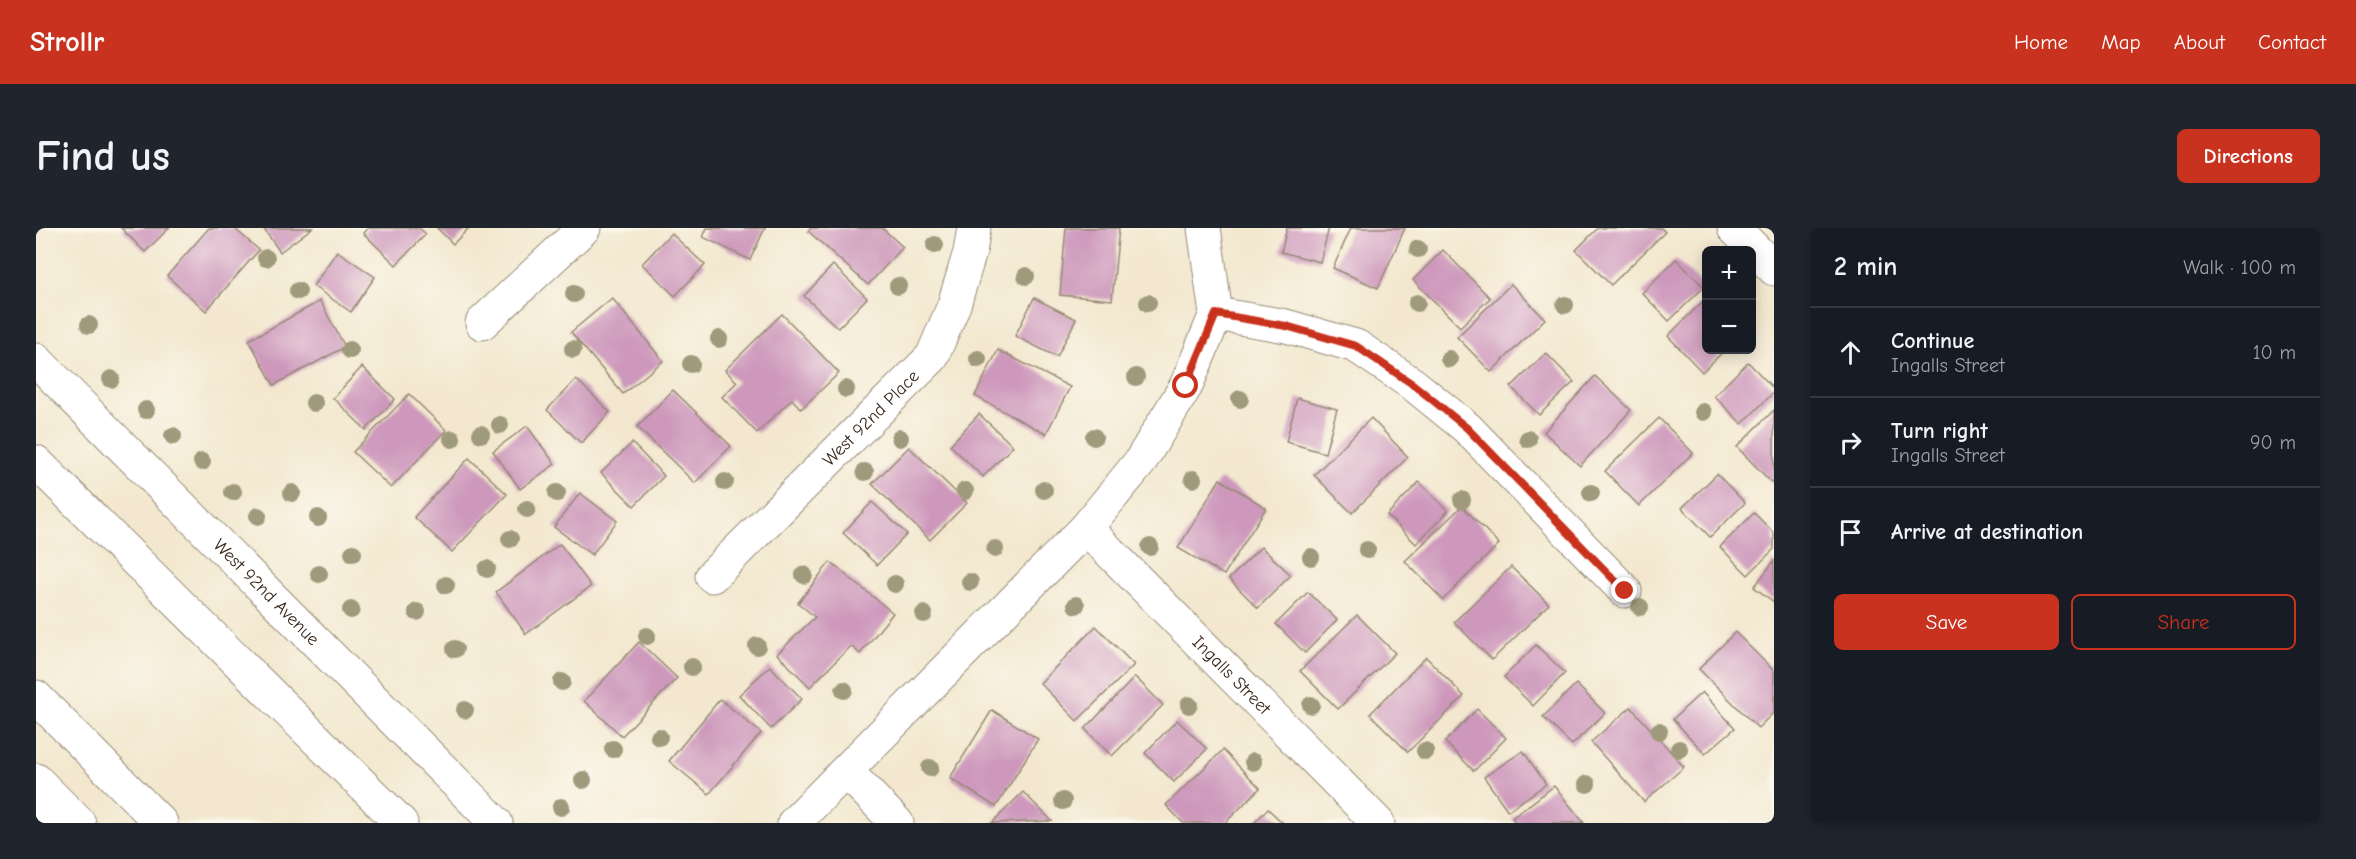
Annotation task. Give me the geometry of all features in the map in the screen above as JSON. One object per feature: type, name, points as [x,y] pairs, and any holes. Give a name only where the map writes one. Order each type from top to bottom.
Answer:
[{"type":"street","points":[[483,323],[584,228]]},
{"type":"street","name":"West 92nd Place","points":[[712,576],[932,357],[954,305],[970,252],[974,228]]},
{"type":"street","points":[[794,823],[1086,528],[1140,462],[1186,386],[1216,314],[1204,228]]},
{"type":"street","points":[[1734,228],[1774,268]]},
{"type":"street","points":[[1216,314],[1286,326],[1356,346],[1414,385],[1467,428],[1625,591]]},
{"type":"street","name":"West 92nd Avenue","points":[[36,360],[496,823]]},
{"type":"street","points":[[36,462],[401,823]]},
{"type":"street","name":"Ingalls Street","points":[[1086,528],[1378,823]]},
{"type":"street","points":[[36,697],[161,823]]},
{"type":"street","points":[[36,730],[129,823]]},
{"type":"street","points":[[846,771],[897,823]]},
{"type":"street","points":[[36,780],[79,823]]},
{"type":"street","points":[[36,813],[46,823]]},
{"type":"building","points":[[121,228],[169,228],[145,252]]},
{"type":"building","points":[[209,228],[234,228],[259,250],[206,311],[167,276]]},
{"type":"building","points":[[263,228],[312,228],[280,252]]},
{"type":"building","points":[[368,228],[419,228],[426,234],[396,265],[363,233]]},
{"type":"building","points":[[437,228],[469,228],[453,244]]},
{"type":"building","points":[[707,228],[765,228],[750,260],[703,237]]},
{"type":"building","points":[[811,228],[882,228],[903,247],[868,285],[808,231]]},
{"type":"building","points":[[1066,228],[1119,228],[1112,300],[1060,295]]},
{"type":"building","points":[[1287,228],[1329,228],[1320,262],[1281,252]]},
{"type":"building","points":[[1351,228],[1405,228],[1378,288],[1333,268]]},
{"type":"building","points":[[1598,228],[1661,228],[1665,232],[1611,285],[1576,250]]},
{"type":"building","points":[[671,233],[705,265],[675,296],[642,264]]},
{"type":"building","points":[[1443,250],[1490,298],[1460,327],[1413,280]]},
{"type":"building","points":[[337,251],[375,277],[351,312],[313,286]]},
{"type":"building","points":[[1676,259],[1702,285],[1702,289],[1669,321],[1642,293]]},
{"type":"building","points":[[833,265],[867,298],[838,328],[804,296]]},
{"type":"building","points":[[1511,284],[1545,319],[1491,372],[1457,337]]},
{"type":"building","points":[[612,298],[663,361],[623,394],[571,332]]},
{"type":"building","points":[[1034,298],[1076,319],[1057,357],[1015,336]]},
{"type":"building","points":[[320,301],[345,347],[274,385],[249,340]]},
{"type":"building","points":[[1702,302],[1702,354],[1721,354],[1702,372],[1668,336]]},
{"type":"building","points":[[782,314],[839,373],[801,409],[792,399],[757,433],[722,397],[737,382],[725,370]]},
{"type":"building","points":[[998,350],[1070,387],[1046,434],[975,396]]},
{"type":"building","points":[[1546,353],[1574,382],[1539,415],[1511,387]]},
{"type":"building","points":[[1748,362],[1774,389],[1774,392],[1742,424],[1714,396]]},
{"type":"building","points":[[362,367],[395,399],[366,430],[333,398]]},
{"type":"building","points":[[1595,376],[1631,410],[1580,466],[1544,432]]},
{"type":"building","points":[[576,379],[610,412],[581,443],[547,410]]},
{"type":"building","points":[[673,390],[731,446],[695,483],[637,427]]},
{"type":"building","points":[[409,394],[446,430],[391,488],[353,452]]},
{"type":"building","points":[[1297,398],[1337,409],[1325,453],[1286,442]]},
{"type":"building","points":[[1774,410],[1774,480],[1771,482],[1737,447]]},
{"type":"building","points":[[979,414],[1013,446],[983,477],[950,445]]},
{"type":"building","points":[[1371,418],[1408,457],[1352,513],[1314,475]]},
{"type":"building","points":[[1659,418],[1693,453],[1639,506],[1605,471]]},
{"type":"building","points":[[527,426],[555,464],[520,489],[493,451]]},
{"type":"building","points":[[632,443],[664,476],[634,506],[601,473]]},
{"type":"building","points":[[909,447],[967,503],[930,540],[872,484]]},
{"type":"building","points":[[469,458],[507,494],[452,552],[414,517]]},
{"type":"building","points":[[1717,474],[1745,503],[1710,537],[1682,508]]},
{"type":"building","points":[[1220,479],[1266,508],[1224,575],[1178,548]]},
{"type":"building","points":[[1419,482],[1448,511],[1416,544],[1387,515]]},
{"type":"building","points":[[580,493],[617,521],[592,555],[554,527]]},
{"type":"building","points":[[872,502],[907,534],[877,565],[843,533]]},
{"type":"building","points":[[1462,506],[1499,544],[1443,600],[1405,561]]},
{"type":"building","points":[[1754,513],[1774,533],[1774,549],[1748,575],[1720,547]]},
{"type":"building","points":[[560,544],[591,586],[526,634],[496,592]]},
{"type":"building","points":[[1261,547],[1291,575],[1258,608],[1229,579]]},
{"type":"building","points":[[1774,561],[1774,602],[1754,587]]},
{"type":"building","points":[[830,562],[893,613],[860,654],[851,646],[810,687],[777,654],[815,617],[798,603]]},
{"type":"building","points":[[1511,567],[1549,604],[1492,660],[1454,622]]},
{"type":"building","points":[[1308,592],[1337,620],[1305,653],[1276,624]]},
{"type":"building","points":[[1357,615],[1395,653],[1338,709],[1300,671]]},
{"type":"building","points":[[1096,626],[1134,665],[1077,721],[1040,683]]},
{"type":"building","points":[[1735,632],[1774,671],[1774,712],[1758,728],[1699,669]]},
{"type":"building","points":[[639,642],[677,678],[622,736],[584,701]]},
{"type":"building","points":[[1536,645],[1565,673],[1533,706],[1504,677]]},
{"type":"building","points":[[1426,657],[1464,696],[1408,752],[1370,714]]},
{"type":"building","points":[[770,666],[802,699],[771,729],[739,695]]},
{"type":"building","points":[[1135,677],[1163,705],[1112,756],[1085,729]]},
{"type":"building","points":[[1576,684],[1605,713],[1572,745],[1543,717]]},
{"type":"building","points":[[1702,692],[1735,728],[1705,754],[1673,719]]},
{"type":"building","points":[[720,699],[761,733],[709,794],[669,761]]},
{"type":"building","points":[[1631,707],[1684,767],[1644,802],[1591,742]]},
{"type":"building","points":[[1477,709],[1506,738],[1474,771],[1445,742]]},
{"type":"building","points":[[992,710],[1038,739],[996,807],[950,778]]},
{"type":"building","points":[[1177,720],[1207,749],[1174,782],[1145,753]]},
{"type":"building","points":[[1223,750],[1260,788],[1225,823],[1183,823],[1166,805]]},
{"type":"building","points":[[1523,751],[1546,784],[1508,811],[1484,777]]},
{"type":"building","points":[[1554,786],[1584,823],[1516,823],[1512,818]]},
{"type":"building","points":[[1023,792],[1052,821],[992,823]]},
{"type":"building","points":[[1268,809],[1283,823],[1254,823]]},
{"type":"route","points":[[1186,386],[1216,314],[1286,326],[1356,346],[1414,385],[1467,428],[1625,591]]}]
